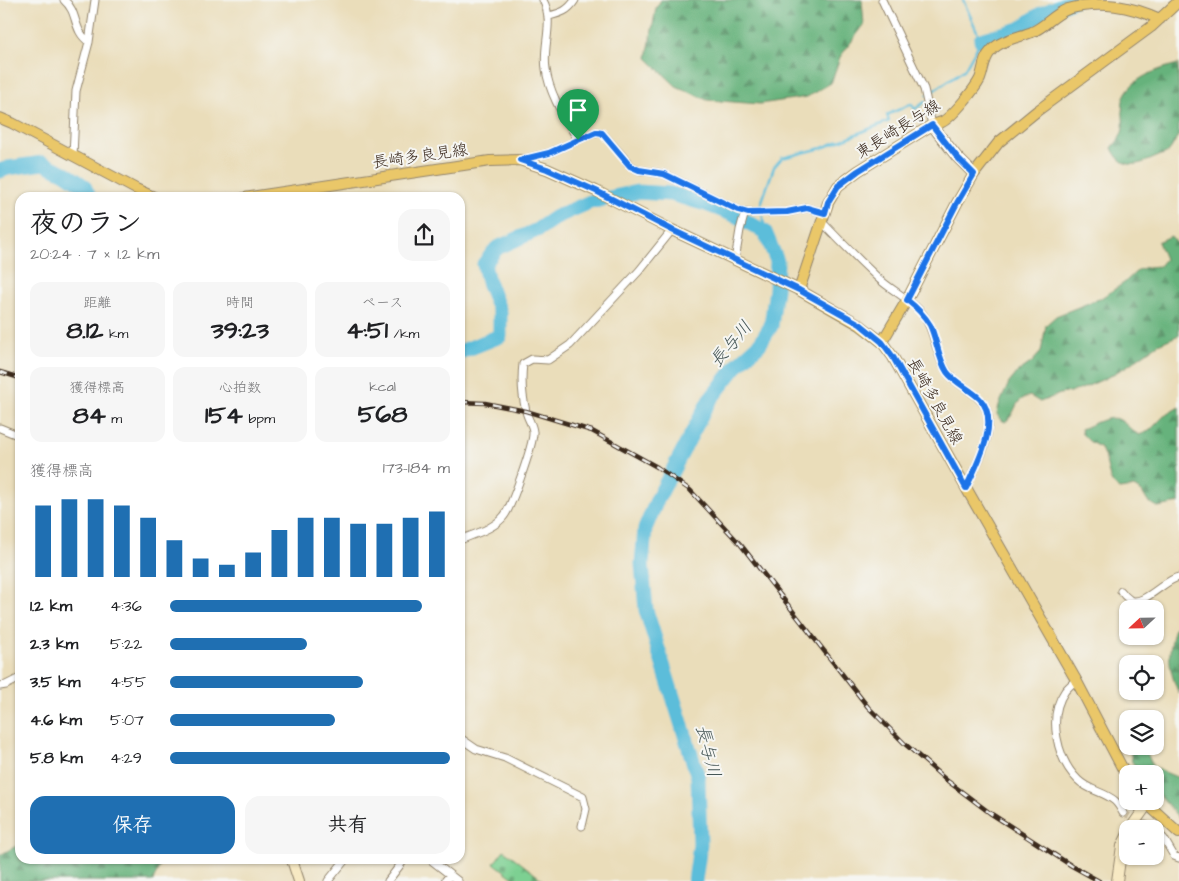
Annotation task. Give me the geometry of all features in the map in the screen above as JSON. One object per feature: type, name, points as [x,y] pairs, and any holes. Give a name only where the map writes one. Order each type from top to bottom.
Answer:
[{"type":"main road","points":[[882,342],[907,300],[957,203],[974,174],[999,142],[1037,111],[1132,42],[1179,1]]},
{"type":"main road","name":"東長崎長与線","points":[[795,288],[828,202],[838,186],[858,171],[932,125],[944,121],[974,90],[980,78],[984,61],[991,50],[998,45],[1035,31],[1067,10],[1089,5],[1114,2],[1135,8],[1160,19]]},
{"type":"main road","points":[[0,118],[144,192]]},
{"type":"main road","name":"長崎多良見線","points":[[284,192],[490,161],[520,160],[547,169],[596,191],[672,230],[795,288],[860,324],[882,342],[893,357],[1076,680],[1121,765]]},
{"type":"main road","points":[[1154,810],[1179,833]]},
{"type":"street","points":[[64,0],[73,11],[80,34],[89,42]]},
{"type":"street","points":[[73,156],[76,91],[89,42],[95,0]]},
{"type":"street","points":[[543,0],[549,16],[545,67],[549,85],[578,140]]},
{"type":"street","points":[[549,16],[563,13],[571,7],[575,0]]},
{"type":"street","points":[[882,0],[924,89],[932,125],[957,157],[974,174]]},
{"type":"street","points":[[520,160],[549,153],[596,132],[602,133],[630,166],[639,170],[664,174],[745,213],[787,212],[807,208],[823,217],[878,277],[894,292],[920,311],[929,325],[948,372],[979,398],[986,407],[988,434],[966,488]]},
{"type":"street","points":[[735,260],[745,213]]},
{"type":"street","points":[[465,538],[495,524],[504,516],[528,456],[533,432],[526,411],[521,383],[523,364],[532,359],[548,360],[570,345],[639,271],[672,230]]},
{"type":"street","points":[[0,428],[15,434]]},
{"type":"street","points":[[1121,591],[1130,600],[1136,601],[1150,595],[1165,582],[1179,577]]},
{"type":"street","points":[[1076,680],[1065,690],[1060,701],[1056,716],[1058,743],[1067,764],[1077,779],[1088,789],[1107,796],[1116,802],[1123,814]]},
{"type":"street","points":[[0,686],[6,686],[15,681]]},
{"type":"street","points":[[465,741],[476,749],[505,758],[583,797],[586,809],[582,826]]},
{"type":"street","points":[[1164,839],[1174,856],[1179,858]]},
{"type":"street","points":[[293,864],[299,881]]},
{"type":"street","points":[[328,881],[342,864]]},
{"type":"street","points":[[388,881],[401,864]]},
{"type":"street","points":[[435,864],[447,878],[458,881]]},
{"type":"street","points":[[1117,881],[1119,865]]},
{"type":"green space","points":[[661,0],[862,0],[864,25],[840,57],[831,83],[807,97],[760,104],[707,100],[676,86],[647,58],[656,8]]},
{"type":"green space","points":[[1178,64],[1179,134],[1169,152],[1138,164],[1123,162],[1117,157],[1112,148],[1122,131],[1123,100],[1126,92],[1138,80]]},
{"type":"green space","points":[[1171,236],[1179,246],[1179,335],[1158,344],[1106,378],[1079,390],[1060,394],[1040,402],[1030,396],[1024,398],[1020,400],[1012,415],[1005,422],[1000,419],[997,414],[999,405],[1009,383],[1018,372],[1032,362],[1041,352],[1046,325],[1056,316],[1101,298],[1124,283],[1138,270],[1159,266],[1165,259],[1158,242]]},
{"type":"green space","points":[[1179,407],[1179,503],[1158,507],[1148,502],[1142,492],[1134,487],[1119,489],[1113,484],[1101,448],[1089,441],[1082,434],[1081,429],[1106,419],[1116,418],[1139,435],[1149,431],[1164,416]]},
{"type":"green space","points":[[1179,626],[1179,694],[1171,669],[1170,654],[1175,628]]},
{"type":"green space","points":[[1131,755],[1148,755],[1152,765],[1134,765]]},
{"type":"green space","points":[[1164,772],[1179,778],[1179,818],[1164,800]]},
{"type":"green space","points":[[15,847],[15,864],[160,864],[153,881],[0,881],[0,855]]},
{"type":"green space","points":[[504,850],[544,881],[517,881],[494,863]]},
{"type":"waterway","points":[[927,95],[964,70],[981,40],[963,0]]},
{"type":"waterway","points":[[981,40],[1020,29],[1039,15],[1074,0]]},
{"type":"waterway","points":[[765,232],[761,204],[774,167],[782,158],[822,148],[889,121],[887,115],[911,104],[915,109],[925,102]]},
{"type":"waterway","name":"長与川","points":[[0,171],[43,163],[65,173],[84,186],[87,192]]},
{"type":"waterway","name":"長与川","points":[[465,350],[500,336],[500,312],[488,282],[484,264],[497,248],[537,230],[556,217],[590,202],[637,192],[671,194],[706,204],[737,216],[765,232],[777,261],[776,289],[771,326],[759,345],[739,363],[709,401],[657,500],[645,529],[642,564],[646,610],[698,777],[700,845],[695,881]]},
{"type":"tunnel","points":[[1123,813],[1136,820]]},
{"type":"railway","points":[[0,372],[15,376]]},
{"type":"railway","points":[[465,402],[485,403],[526,411],[592,431],[657,467],[690,490],[741,545],[868,707],[905,744],[945,779],[990,813],[1072,866],[1099,881]]},
{"type":"route","points":[[932,125],[957,157],[974,174],[907,300],[920,311],[929,325],[943,364],[948,372],[954,379],[979,398],[986,407],[988,434],[966,488],[893,357],[882,342],[860,324],[799,290],[672,230],[596,191],[547,169],[520,160],[549,153],[578,140],[596,132],[602,133],[630,166],[639,170],[664,174],[748,213],[787,212],[807,208],[825,213],[828,202],[838,186],[858,171],[932,125]]}]
